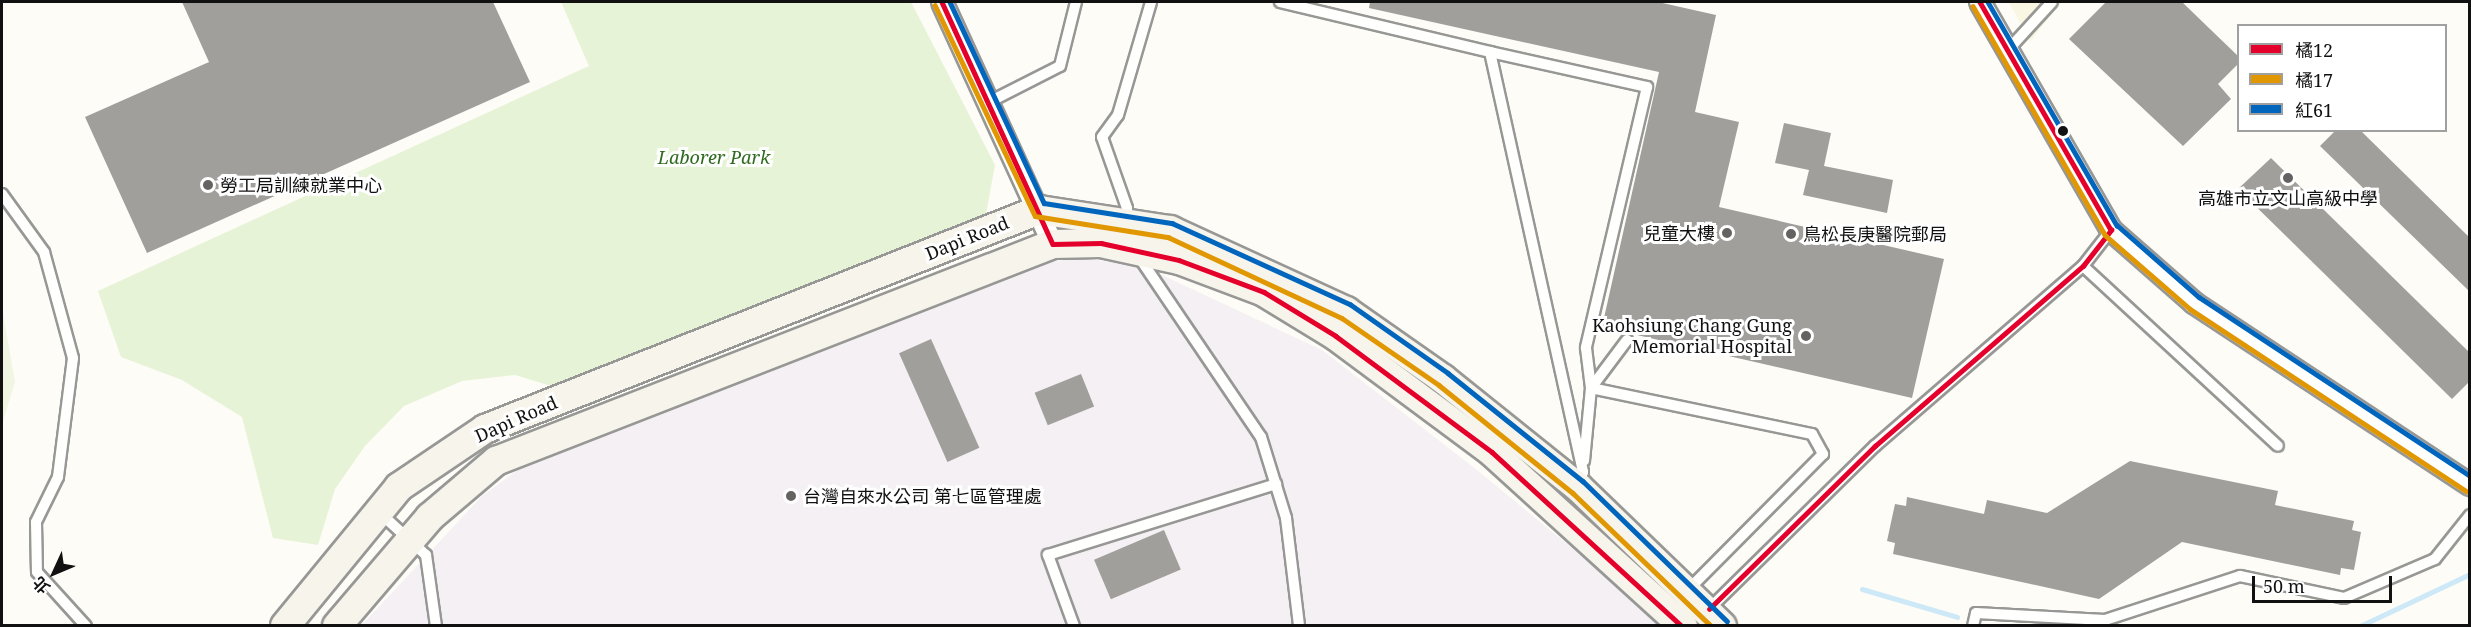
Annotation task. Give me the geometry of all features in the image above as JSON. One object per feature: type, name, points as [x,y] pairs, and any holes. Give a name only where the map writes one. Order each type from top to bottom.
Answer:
[{"type":"main road","name":"Dapi Road","points":[[285,626],[399,487],[485,429],[1039,210],[1126,221],[1170,230],[1346,311],[1580,479],[1706,608]]},
{"type":"main road","name":"Dapi Road","points":[[337,626],[411,539],[496,461],[1053,244],[1134,249],[1179,260],[1264,292],[1336,336],[1492,452],[1683,626]]},
{"type":"street","points":[[942,2],[991,100],[1053,244]]},
{"type":"street","points":[[1980,2],[2111,230],[2194,303],[2469,485]]},
{"type":"lane","points":[[991,100],[1060,66],[1076,2]]},
{"type":"lane","points":[[1126,221],[1102,137],[1118,115],[1151,2]]},
{"type":"lane","points":[[1280,2],[1647,87],[1586,348],[1591,388],[1580,479]]},
{"type":"lane","points":[[2008,50],[2052,2]]},
{"type":"lane","points":[[1490,52],[1580,479]]},
{"type":"lane","points":[[2,194],[44,252],[73,358],[58,477],[36,522],[37,572],[86,626]]},
{"type":"lane","points":[[1706,608],[1875,446],[2083,266],[2111,230]]},
{"type":"lane","points":[[1134,249],[1261,437],[1287,518],[1299,626]]},
{"type":"lane","points":[[2083,266],[2278,446]]},
{"type":"lane","points":[[1591,388],[1627,340]]},
{"type":"lane","points":[[1591,388],[1812,434],[1822,454],[1706,608]]},
{"type":"lane","points":[[1074,626],[1048,555],[1276,484]]},
{"type":"lane","points":[[379,512],[426,555],[436,626]]},
{"type":"lane","points":[[1973,626],[1976,614],[2105,620],[2240,576],[2343,598],[2435,559],[2469,515]]},
{"type":"shaded area","points":[[2009,2],[2061,2],[2030,42]]},
{"type":"shaded area","points":[[1079,257],[1147,268],[1322,350],[1477,470],[1630,596],[1658,625],[361,626],[482,496],[526,464],[1021,268]]},
{"type":"green space","name":"Laborer Park","points":[[561,2],[911,2],[995,165],[986,214],[551,386],[515,375],[462,381],[404,406],[365,446],[335,489],[318,545],[273,538],[242,417],[182,380],[121,357],[98,291],[589,66]]},
{"type":"green space","points":[[2,308],[15,382],[2,424]]},
{"type":"building","name":"勞工局訓練就業中心","points":[[182,2],[493,2],[530,82],[147,253],[85,117],[209,62]]},
{"type":"building","name":"兒童大樓","points":[[1370,2],[1658,2],[1716,15],[1695,112],[1739,122],[1719,207],[1944,259],[1912,398],[1602,327],[1659,72],[1369,8]]},
{"type":"building","points":[[2106,2],[2182,2],[2237,55],[2237,65],[2218,84],[2231,99],[2183,146],[2069,39]]},
{"type":"building","points":[[1784,123],[1831,133],[1824,166],[1893,180],[1887,213],[1803,195],[1809,170],[1775,163]]},
{"type":"building","points":[[2334,132],[2362,132],[2469,237],[2469,291],[2320,146]]},
{"type":"building","points":[[2271,158],[2469,352],[2469,382],[2452,399],[2238,189]]},
{"type":"building","points":[[931,339],[979,448],[947,462],[899,353]]},
{"type":"building","points":[[1081,374],[1094,406],[1048,425],[1035,393]]},
{"type":"building","points":[[2130,461],[2278,491],[2275,505],[2354,521],[2352,530],[2361,532],[2354,570],[2341,568],[2340,575],[2182,542],[2099,599],[1893,554],[1895,543],[1887,541],[1895,504],[1906,506],[1907,497],[1984,514],[1987,500],[2047,513]]},
{"type":"building","points":[[1164,530],[1181,570],[1111,599],[1094,560]]},
{"type":"waterway","points":[[2360,626],[2470,574]]},
{"type":"waterway","points":[[1862,589],[1957,617]]},
{"type":"transit line","name":"橘12","points":[[942,2],[1053,244]]},
{"type":"transit line","name":"紅61","points":[[950,2],[1044,203],[1172,223],[1350,304],[1448,373],[1583,481],[1727,621]]},
{"type":"transit line","name":"橘12","points":[[1980,2],[2111,230]]},
{"type":"transit line","name":"紅61","points":[[1988,2],[2117,225],[2199,297],[2470,476]]},
{"type":"transit line","name":"橘17","points":[[935,5],[1035,216],[1168,237],[1342,318],[1439,385],[1573,493],[1711,626]]},
{"type":"transit line","name":"橘17","points":[[1973,6],[2105,235],[2190,309],[2466,491]]},
{"type":"transit line","name":"橘12","points":[[1709,609],[1875,446],[2083,266],[2111,230]]},
{"type":"transit line","name":"橘12","points":[[1053,244],[1101,243],[1179,260],[1264,292],[1336,336],[1492,452],[1682,626]]},
{"type":"place","name":"高雄市立文山高級中學","points":[[2288,178]]},
{"type":"place","name":"勞工局訓練就業中心","points":[[208,185]]},
{"type":"place","name":"兒童大樓","points":[[1727,233]]},
{"type":"place","name":"鳥松長庚醫院郵局","points":[[1791,234]]},
{"type":"place","name":"Kaohsiung Chang Gung Memorial Hospital","points":[[1806,336]]},
{"type":"place","name":"台灣自來水公司 第七區管理處","points":[[791,496]]}]
